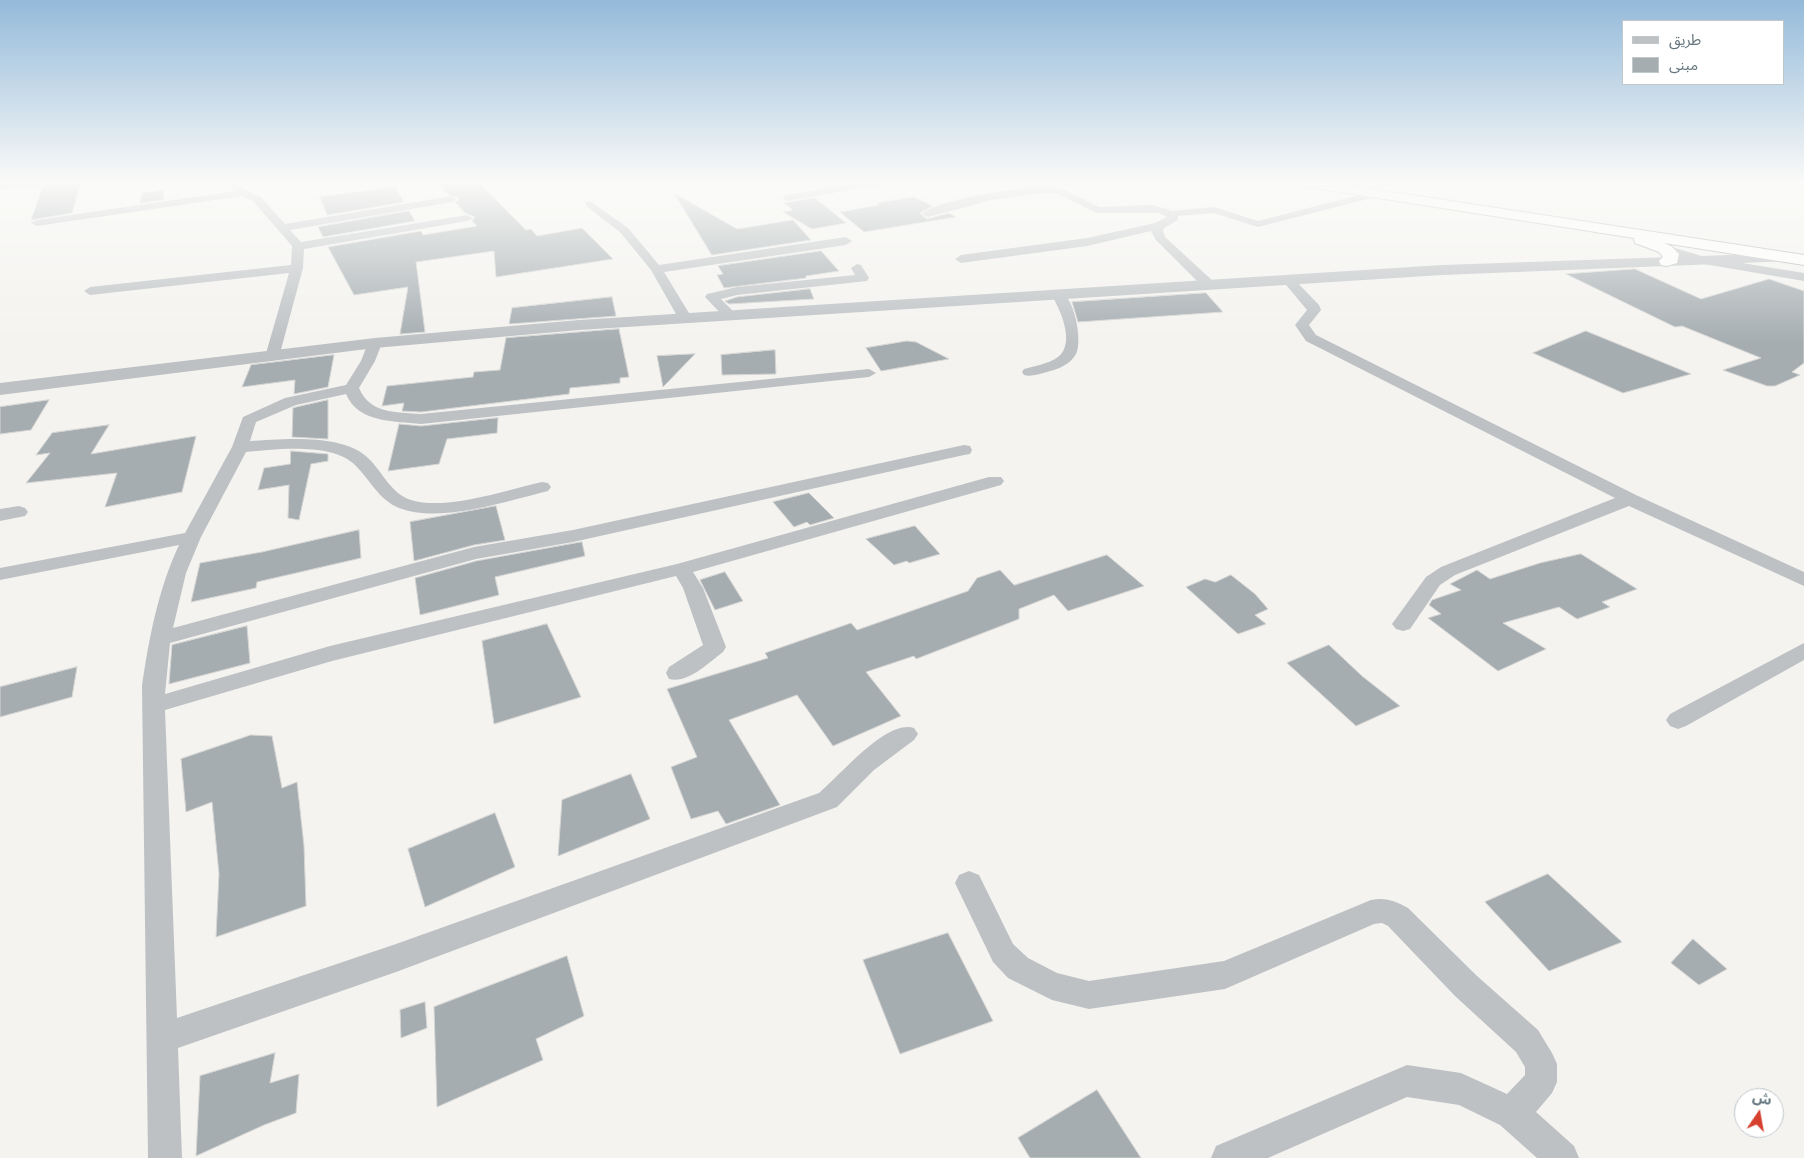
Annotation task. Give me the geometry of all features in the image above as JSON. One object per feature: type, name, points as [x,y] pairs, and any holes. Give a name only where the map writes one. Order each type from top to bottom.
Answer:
[{"type":"highway","points":[[1611,235],[1666,255]]},
{"type":"highway","points":[[1642,235],[1804,260]]},
{"type":"highway","points":[[1705,235],[1804,249]]},
{"type":"street","points":[[272,357],[297,268],[298,246],[289,235]]},
{"type":"street","points":[[298,246],[365,235]]},
{"type":"street","points":[[628,235],[656,269],[685,318]]},
{"type":"street","points":[[961,259],[1087,242],[1119,235]]},
{"type":"street","points":[[1159,235],[1209,285]]},
{"type":"street","points":[[656,269],[846,241]]},
{"type":"street","points":[[0,389],[376,343],[491,332],[1666,255],[1804,277]]},
{"type":"street","points":[[1704,260],[1786,258]]},
{"type":"street","points":[[90,291],[297,268]]},
{"type":"street","points":[[730,315],[712,297],[737,292],[863,278],[857,268]]},
{"type":"street","points":[[1774,272],[1804,282]]},
{"type":"street","points":[[1288,280],[1295,289],[1312,302],[1314,310],[1302,325],[1311,338],[1630,498],[1804,580]]},
{"type":"street","points":[[1029,372],[1055,364],[1064,359],[1069,353],[1073,326],[1058,294]]},
{"type":"street","points":[[165,1158],[155,704],[153,686],[160,639],[176,572],[192,537],[240,447],[249,420],[291,401],[351,388],[368,361],[376,343]]},
{"type":"street","points":[[351,388],[357,402],[379,415],[421,418],[869,373]]},
{"type":"street","points":[[240,447],[278,444],[342,449],[356,456],[391,497],[421,508],[464,504],[542,486]]},
{"type":"street","points":[[160,639],[474,553],[573,536],[964,450]]},
{"type":"street","points":[[155,704],[330,654],[681,569],[995,482]]},
{"type":"street","points":[[1403,624],[1433,581],[1448,571],[1630,498]]},
{"type":"street","points":[[0,515],[19,512]]},
{"type":"street","points":[[0,574],[192,537]]},
{"type":"street","points":[[678,673],[715,647],[693,588],[681,569]]},
{"type":"street","points":[[1678,720],[1804,650]]},
{"type":"street","points":[[163,1038],[406,955],[828,800],[842,789],[864,763],[906,734]]},
{"type":"street","points":[[969,883],[1003,954],[1018,968],[1052,986],[1089,995],[1225,975],[1338,924],[1371,912],[1384,910],[1398,917],[1466,986],[1526,1041],[1540,1064],[1541,1082],[1512,1113]]},
{"type":"street","points":[[1228,1158],[1407,1081],[1461,1089],[1512,1113],[1562,1158]]},
{"type":"building","points":[[398,235],[589,235],[613,259],[496,277],[494,251],[416,262],[425,332],[400,334],[408,287],[354,295],[328,247]]},
{"type":"building","points":[[700,235],[807,235],[811,240],[712,255]]},
{"type":"building","points":[[821,251],[839,271],[806,276],[806,278],[724,288],[717,275],[723,274],[718,266]]},
{"type":"building","points":[[1635,269],[1701,299],[1769,279],[1804,291],[1804,363],[1792,372],[1800,375],[1775,386],[1767,386],[1723,370],[1761,358],[1682,326],[1675,327],[1566,274]]},
{"type":"building","points":[[810,289],[814,299],[729,304],[725,301],[737,297]]},
{"type":"building","points":[[1206,293],[1223,312],[1078,322],[1072,302]]},
{"type":"building","points":[[612,297],[616,316],[509,324],[512,308]]},
{"type":"building","points":[[619,329],[629,377],[620,378],[620,383],[570,388],[569,394],[421,412],[402,411],[404,403],[382,406],[387,386],[473,377],[474,372],[500,370],[506,338]]},
{"type":"building","points":[[1586,331],[1691,374],[1623,393],[1533,353]]},
{"type":"building","points":[[907,341],[916,342],[949,359],[881,371],[866,348]]},
{"type":"building","points":[[775,350],[776,374],[722,375],[721,355]]},
{"type":"building","points":[[695,354],[663,387],[657,356]]},
{"type":"building","points":[[334,355],[328,387],[294,394],[295,380],[242,387],[251,365]]},
{"type":"building","points":[[49,400],[31,430],[0,434],[0,407]]},
{"type":"building","points":[[328,400],[328,439],[292,437],[293,408]]},
{"type":"building","points":[[498,418],[497,433],[447,439],[439,464],[388,471],[399,424],[421,426]]},
{"type":"building","points":[[109,425],[91,454],[196,436],[182,492],[105,507],[117,473],[26,483],[50,453],[36,455],[52,433]]},
{"type":"building","points":[[291,451],[328,454],[328,461],[311,464],[299,520],[288,518],[289,485],[258,490],[264,468],[290,464]]},
{"type":"building","points":[[809,493],[834,518],[810,525],[807,522],[794,527],[773,502]]},
{"type":"building","points":[[496,506],[505,540],[474,545],[414,561],[410,522]]},
{"type":"building","points":[[915,526],[940,554],[909,563],[907,561],[894,565],[866,539]]},
{"type":"building","points":[[359,530],[361,558],[257,582],[256,588],[191,602],[200,563],[262,552]]},
{"type":"building","points":[[582,542],[585,556],[495,577],[499,595],[420,615],[415,578],[476,561]]},
{"type":"building","points":[[1581,554],[1637,589],[1602,602],[1610,607],[1577,619],[1559,607],[1503,623],[1546,649],[1498,671],[1428,618],[1441,614],[1429,605],[1432,600],[1461,590],[1450,584],[1477,570],[1490,579],[1540,563]]},
{"type":"building","points":[[1107,555],[1144,586],[1068,611],[1054,595],[1019,609],[1019,619],[916,659],[914,656],[866,672],[901,716],[833,746],[797,695],[729,720],[780,805],[726,824],[718,811],[691,819],[671,767],[697,757],[667,689],[768,658],[765,653],[851,623],[857,630],[968,591],[977,578],[1000,570],[1014,585]]},
{"type":"building","points":[[725,572],[743,601],[715,610],[700,580]]},
{"type":"building","points":[[1231,575],[1255,594],[1268,609],[1255,615],[1266,624],[1238,634],[1186,587],[1205,579],[1215,582]]},
{"type":"building","points":[[547,624],[581,697],[494,724],[482,641]]},
{"type":"building","points":[[247,626],[250,663],[169,684],[172,645]]},
{"type":"building","points":[[1329,645],[1362,676],[1400,706],[1356,726],[1287,663]]},
{"type":"building","points":[[77,667],[72,697],[0,717],[0,687]]},
{"type":"building","points":[[251,735],[272,736],[282,788],[297,782],[304,846],[306,906],[216,937],[219,874],[212,802],[186,812],[181,759]]},
{"type":"building","points":[[631,774],[650,819],[558,856],[562,800]]},
{"type":"building","points":[[495,813],[515,867],[425,907],[408,849]]},
{"type":"building","points":[[1548,874],[1622,942],[1549,971],[1485,902]]},
{"type":"building","points":[[948,933],[993,1021],[900,1054],[863,960]]},
{"type":"building","points":[[1693,939],[1727,969],[1699,985],[1671,963]]},
{"type":"building","points":[[567,956],[584,1016],[536,1039],[543,1060],[437,1107],[434,1007]]},
{"type":"building","points":[[425,1002],[427,1028],[401,1038],[400,1010]]},
{"type":"building","points":[[275,1053],[270,1083],[299,1074],[296,1113],[264,1125],[196,1156],[200,1076]]},
{"type":"building","points":[[1097,1090],[1141,1158],[1030,1158],[1018,1138]]}]
